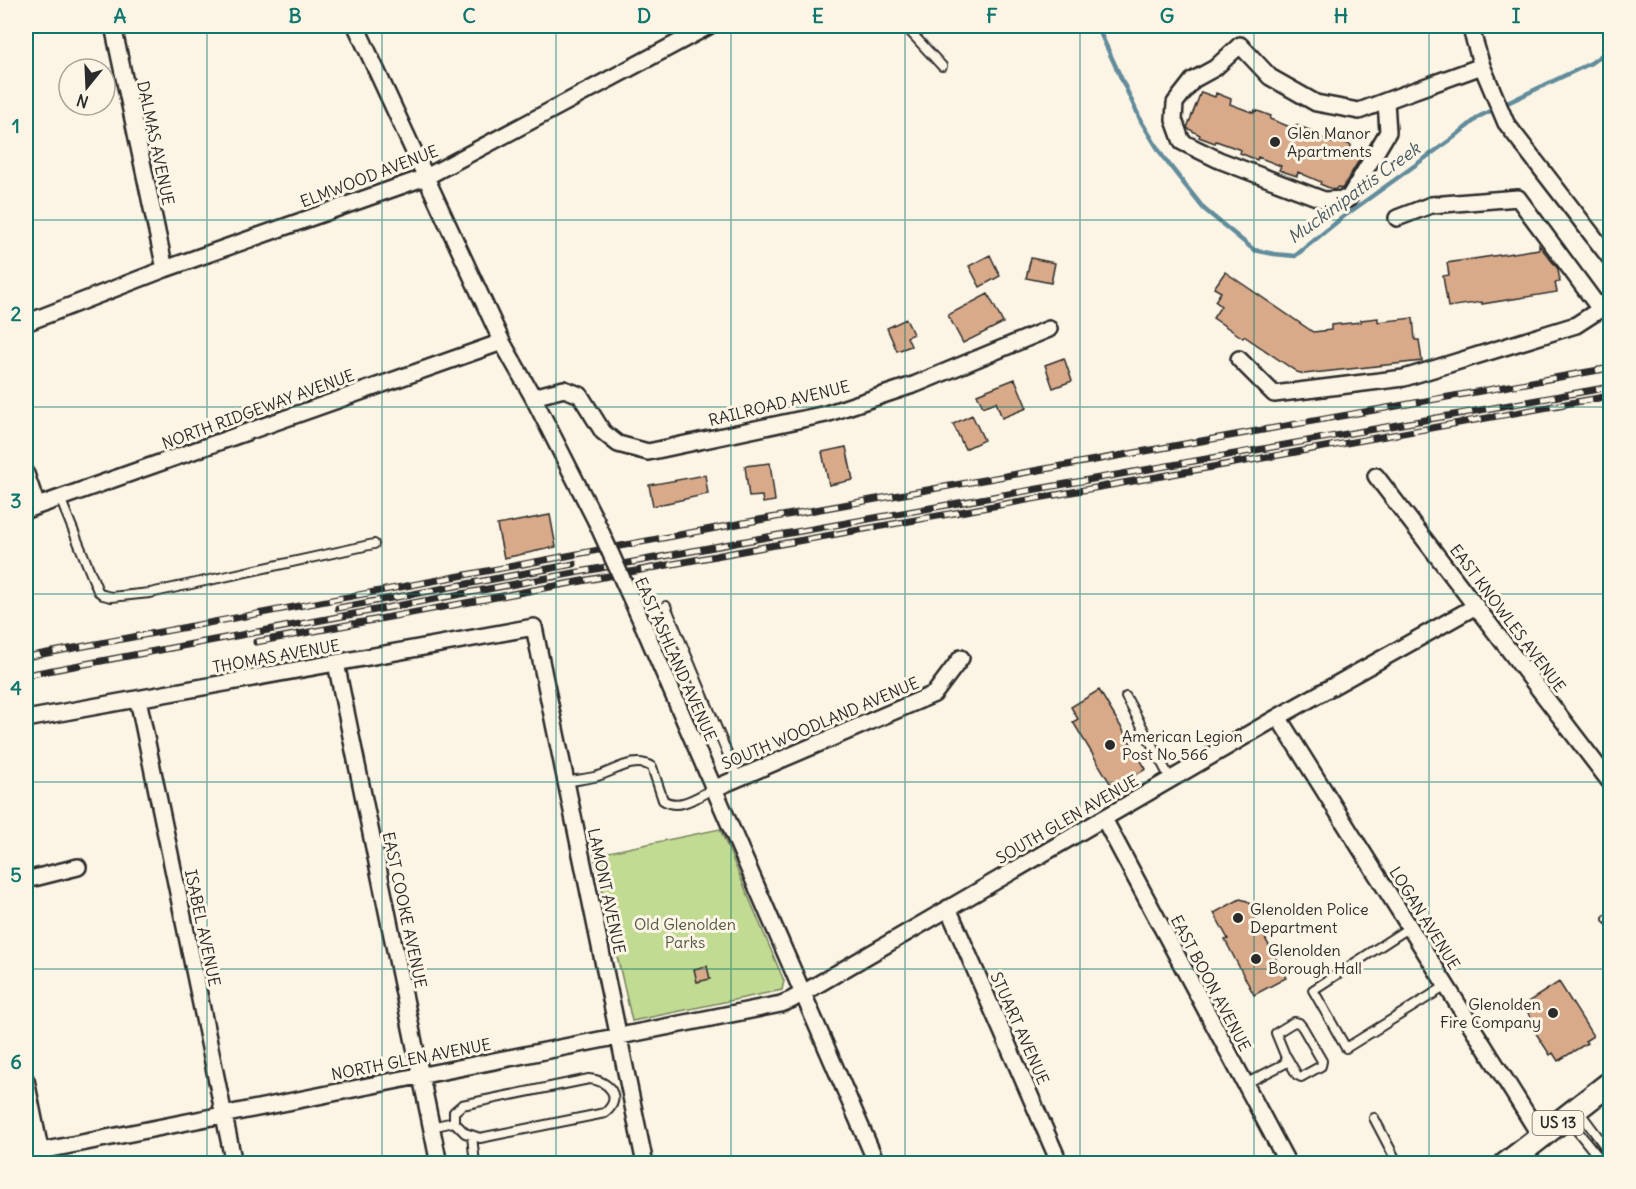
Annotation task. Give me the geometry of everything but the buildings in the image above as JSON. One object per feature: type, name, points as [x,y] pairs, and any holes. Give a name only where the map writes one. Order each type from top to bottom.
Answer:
[{"type":"main road","name":"US 13","points":[[1506,1164],[1611,1083]]},
{"type":"street","name":"DALMAS AVENUE","points":[[113,26],[165,268]]},
{"type":"street","name":"EAST ASHLAND AVENUE","points":[[356,26],[502,342],[533,397],[596,521],[877,1164]]},
{"type":"street","name":"ELMWOOD AVENUE","points":[[26,323],[165,268],[426,177],[709,26]]},
{"type":"street","points":[[1470,26],[1482,66],[1506,123],[1609,253]]},
{"type":"street","points":[[1386,101],[1388,132],[1348,199],[1324,200],[1219,160],[1182,142],[1174,120],[1175,103],[1193,80],[1215,68],[1240,45],[1270,77],[1316,103],[1359,111],[1386,101],[1482,66]]},
{"type":"street","points":[[1239,359],[1274,394],[1404,378],[1576,325],[1606,306],[1518,198],[1431,205],[1397,218]]},
{"type":"street","name":"RAILROAD AVENUE","points":[[533,397],[564,389],[580,394],[603,432],[618,444],[648,452],[826,414],[916,384],[1049,329]]},
{"type":"street","name":"NORTH RIDGEWAY AVENUE","points":[[31,508],[502,342]]},
{"type":"street","points":[[26,474],[31,508]]},
{"type":"street","name":"EAST KNOWLES AVENUE","points":[[1376,476],[1611,782]]},
{"type":"street","name":"SOUTH GLEN AVENUE","points":[[802,994],[1278,717],[1476,606]]},
{"type":"street","name":"THOMAS AVENUE","points":[[26,719],[534,627]]},
{"type":"street","name":"LAMONT AVENUE","points":[[534,627],[645,1164]]},
{"type":"street","name":"SOUTH WOODLAND AVENUE","points":[[713,789],[934,694],[962,658]]},
{"type":"street","name":"EAST COOKE AVENUE","points":[[336,663],[439,1164]]},
{"type":"street","name":"ISABEL AVENUE","points":[[138,699],[234,1164]]},
{"type":"street","name":"LOGAN AVENUE","points":[[1278,717],[1541,1137]]},
{"type":"street","name":"EAST BOON AVENUE","points":[[1104,819],[1288,1164]]},
{"type":"street","points":[[26,880],[78,867]]},
{"type":"street","name":"STUART AVENUE","points":[[948,908],[1052,1144],[1058,1164]]},
{"type":"street","name":"NORTH GLEN AVENUE","points":[[36,1156],[224,1114],[781,1004],[802,994]]},
{"type":"street","points":[[26,1080],[36,1156]]},
{"type":"lane","points":[[905,26],[942,66]]},
{"type":"lane","points":[[60,498],[98,591],[111,597],[150,593],[374,544]]},
{"type":"lane","points":[[666,606],[738,779]]},
{"type":"lane","points":[[1126,697],[1171,780]]},
{"type":"lane","points":[[566,782],[596,777],[615,767],[642,763],[652,767],[663,800],[673,805],[681,804],[713,789]]},
{"type":"lane","points":[[1410,927],[1313,990],[1346,1048],[1446,986]]},
{"type":"lane","points":[[1245,1084],[1284,1064],[1287,1060],[1286,1056],[1276,1033],[1294,1022],[1299,1023],[1322,1061],[1321,1066],[1301,1077],[1297,1075],[1286,1056]]},
{"type":"lane","points":[[589,1079],[599,1080],[606,1084],[614,1096],[610,1108],[598,1115],[480,1138],[459,1129],[454,1122],[454,1112],[462,1105],[589,1079]]},
{"type":"lane","points":[[614,1096],[630,1093]]},
{"type":"lane","points":[[1572,1113],[1611,1153]]},
{"type":"lane","points":[[1572,1113],[1604,1164]]},
{"type":"lane","points":[[1374,1118],[1398,1164]]},
{"type":"lane","points":[[431,1127],[454,1122]]},
{"type":"lane","points":[[472,1136],[475,1164]]},
{"type":"green space","name":"Old Glenolden Parks","points":[[720,829],[784,981],[782,990],[632,1021],[594,855]]},
{"type":"waterway","name":"Muckinipattis Creek","points":[[1097,26],[1141,121],[1163,157],[1204,209],[1254,250],[1295,256],[1343,217],[1480,116],[1591,63],[1610,49]]},
{"type":"railway","points":[[26,657],[759,520],[1610,368]]},
{"type":"railway","points":[[26,675],[762,538],[1610,387]]},
{"type":"railway","points":[[256,642],[764,547],[1610,396]]},
{"type":"railway","points":[[338,608],[574,564]]},
{"type":"place","name":"Glen Manor Apartments","points":[[1275,142]]},
{"type":"place","name":"American Legion Post No 566","points":[[1110,745]]},
{"type":"place","name":"Glenolden Police Department","points":[[1238,918]]},
{"type":"place","name":"Glenolden Borough Hall","points":[[1256,959]]},
{"type":"place","name":"Glenolden Fire Company","points":[[1553,1013]]}]
